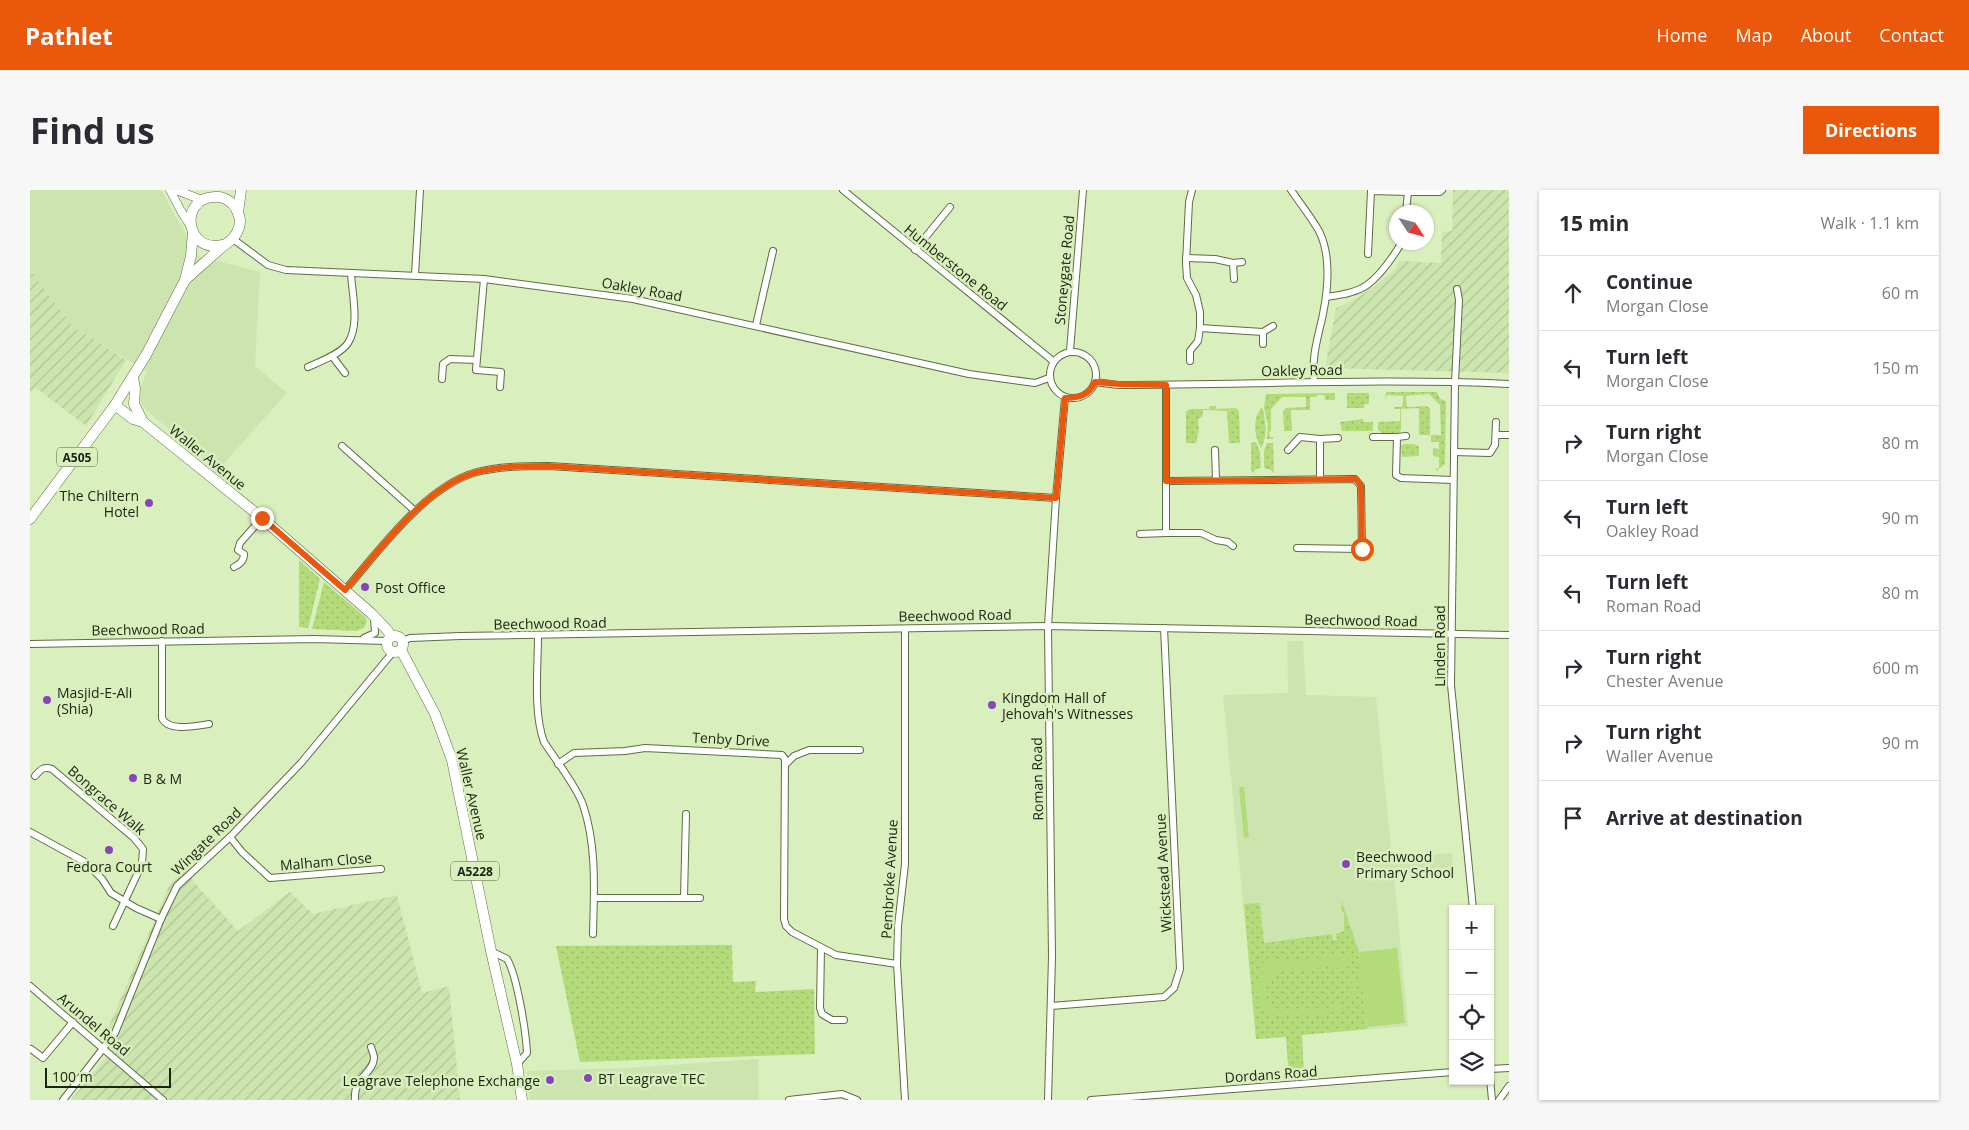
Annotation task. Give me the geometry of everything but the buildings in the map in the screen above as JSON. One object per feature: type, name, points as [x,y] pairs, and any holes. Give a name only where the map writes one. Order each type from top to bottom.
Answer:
[{"type":"main road","points":[[217,190],[204,199],[193,211],[192,228],[203,243],[211,246],[229,241],[239,226],[238,212],[241,190]]},
{"type":"main road","points":[[204,199],[221,197],[229,200],[238,212]]},
{"type":"main road","name":"A505","points":[[30,519],[115,405],[133,377],[185,280],[191,256],[192,228]]},
{"type":"main road","name":"A505","points":[[185,280],[229,241]]},
{"type":"main road","points":[[133,377],[135,389],[134,404],[143,422]]},
{"type":"main road","name":"Waller Avenue","points":[[115,405],[132,419],[143,422],[262,518],[372,614],[388,631],[389,639]]},
{"type":"main road","points":[[389,639],[399,637],[399,648]]},
{"type":"main road","name":"A5228","points":[[389,639],[387,648],[399,648]]},
{"type":"main road","name":"Waller Avenue","points":[[399,648],[434,714],[452,760],[491,951],[517,1064],[522,1100]]},
{"type":"street","points":[[170,190],[181,212],[192,228]]},
{"type":"street","points":[[176,190],[204,199]]},
{"type":"street","points":[[416,275],[420,190]]},
{"type":"street","name":"Humberstone Road","points":[[843,190],[1053,362]]},
{"type":"street","name":"Stoneygate Road","points":[[1070,351],[1083,190]]},
{"type":"street","points":[[1190,361],[1190,351],[1198,341],[1200,328],[1200,312],[1196,295],[1187,278],[1186,258],[1189,202],[1192,190]]},
{"type":"street","points":[[1291,190],[1319,232],[1325,252],[1326,297],[1314,346],[1312,363],[1314,382]]},
{"type":"street","points":[[1368,254],[1371,190],[1440,192],[1442,190]]},
{"type":"street","points":[[1407,205],[1408,192]]},
{"type":"street","points":[[915,250],[950,207]]},
{"type":"street","name":"Oakley Road","points":[[229,241],[262,261],[286,270],[484,279],[633,298],[969,374],[1035,383],[1049,378]]},
{"type":"street","points":[[1326,297],[1345,294],[1366,285],[1382,269],[1396,250]]},
{"type":"street","points":[[756,325],[773,251]]},
{"type":"street","points":[[1186,258],[1215,259],[1233,263],[1242,262]]},
{"type":"street","points":[[1233,263],[1234,279]]},
{"type":"street","points":[[308,367],[332,356],[348,343],[355,321],[351,273]]},
{"type":"street","points":[[484,279],[476,370],[501,372],[500,387]]},
{"type":"street","name":"Linden Road","points":[[1457,289],[1459,300],[1455,382],[1451,685],[1473,905]]},
{"type":"street","points":[[1200,328],[1263,332],[1273,326]]},
{"type":"street","points":[[1263,332],[1263,344]]},
{"type":"street","points":[[1070,351],[1085,355],[1091,360],[1096,374],[1095,382],[1087,394],[1080,397],[1065,398],[1055,390],[1049,378],[1053,362],[1058,356],[1070,351]]},
{"type":"street","points":[[332,356],[344,373]]},
{"type":"street","points":[[442,379],[443,364],[450,359],[476,360]]},
{"type":"street","name":"Oakley Road","points":[[1095,382],[1166,385],[1314,382],[1509,384]]},
{"type":"street","points":[[1166,385],[1166,533]]},
{"type":"street","name":"Roman Road","points":[[1048,1100],[1051,1006],[1048,626],[1056,498],[1065,398]]},
{"type":"street","points":[[1454,452],[1490,452],[1495,446],[1496,422]]},
{"type":"street","points":[[1496,435],[1509,435]]},
{"type":"street","points":[[1373,437],[1406,436]]},
{"type":"street","points":[[1288,450],[1300,437],[1338,438]]},
{"type":"street","points":[[1397,437],[1396,475],[1401,478],[1453,480]]},
{"type":"street","points":[[1320,439],[1320,479]]},
{"type":"street","points":[[342,446],[415,511]]},
{"type":"street","points":[[1215,450],[1216,480]]},
{"type":"street","points":[[345,590],[415,511],[442,489],[476,472],[526,466],[1056,498]]},
{"type":"street","points":[[1166,481],[1356,479],[1361,486],[1362,549],[1297,548]]},
{"type":"street","points":[[234,567],[241,563],[244,558],[244,554],[238,550],[240,543],[262,518]]},
{"type":"street","points":[[1140,534],[1201,533],[1216,540],[1228,542],[1233,546]]},
{"type":"street","points":[[360,640],[375,633],[372,614]]},
{"type":"street","name":"Beechwood Road","points":[[399,648],[410,638],[1048,626],[1509,635]]},
{"type":"street","name":"Wickstead Avenue","points":[[1051,1006],[1164,997],[1174,988],[1180,969],[1164,628]]},
{"type":"street","name":"Pembroke Avenue","points":[[905,629],[905,864],[898,926],[897,964],[905,1100]]},
{"type":"street","points":[[538,636],[538,718],[541,733],[544,742],[582,803],[592,841],[594,898],[592,934]]},
{"type":"street","name":"Beechwood Road","points":[[30,644],[389,639]]},
{"type":"street","points":[[162,641],[162,718],[164,723],[169,726],[209,724]]},
{"type":"street","name":"Wingate Road","points":[[63,1100],[115,1033],[161,919],[177,886],[230,837],[301,763],[399,648]]},
{"type":"street","name":"Tenby Drive","points":[[558,764],[574,754],[625,752],[645,748],[779,754],[785,759],[785,765]]},
{"type":"street","points":[[860,750],[809,750],[794,756],[785,765],[784,918],[786,926],[792,932],[836,955],[897,964]]},
{"type":"street","name":"Bongrace Walk","points":[[35,776],[41,769],[47,767],[52,769],[134,838],[143,849],[142,864],[113,926]]},
{"type":"street","points":[[684,897],[686,814]]},
{"type":"street","points":[[30,832],[85,862],[102,879],[111,893],[136,908],[161,919]]},
{"type":"street","name":"Malham Close","points":[[230,837],[242,852],[270,878],[381,869]]},
{"type":"street","points":[[594,898],[700,898]]},
{"type":"street","points":[[821,948],[820,1008],[822,1014],[832,1020],[844,1020]]},
{"type":"street","points":[[491,951],[507,959],[513,975],[526,1037],[527,1053],[517,1064]]},
{"type":"street","name":"Arundel Road","points":[[30,986],[163,1100]]},
{"type":"street","points":[[31,1048],[43,1058],[73,1022]]},
{"type":"street","points":[[355,1100],[355,1087],[370,1068],[374,1059],[371,1047]]},
{"type":"street","points":[[1494,1069],[1509,1068]]},
{"type":"street","name":"Dordans Road","points":[[1091,1100],[1449,1072]]},
{"type":"street","points":[[1491,1085],[1492,1100]]},
{"type":"street","points":[[1498,1100],[1509,1086]]},
{"type":"street","points":[[789,1100],[842,1094],[857,1100]]},
{"type":"shaded area","points":[[30,190],[161,190],[198,256],[260,272],[255,366],[287,393],[218,470],[147,411],[141,402],[139,391],[147,372],[73,326],[30,270]]},
{"type":"shaded area","points":[[1453,190],[1509,190],[1509,373],[1325,368],[1336,308],[1359,297],[1395,270],[1399,261],[1441,263],[1442,232],[1452,231]]},
{"type":"shaded area","points":[[30,270],[73,326],[126,360],[86,426],[36,388],[30,393]]},
{"type":"shaded area","name":"Beechwood Primary School","points":[[1287,641],[1303,641],[1306,695],[1376,697],[1392,858],[1452,853],[1453,868],[1394,874],[1408,1026],[1302,1035],[1304,1077],[1289,1078],[1286,1037],[1256,1039],[1223,695],[1288,693]]},
{"type":"shaded area","points":[[186,869],[193,881],[238,931],[290,892],[313,914],[397,895],[422,993],[449,986],[460,1100],[71,1100],[113,1049],[105,1035],[170,884]]},
{"type":"shaded area","points":[[758,1059],[759,1100],[530,1100],[527,1071],[623,1068]]},
{"type":"green space","points":[[1386,392],[1437,392],[1440,399],[1446,401],[1445,464],[1436,471],[1439,468],[1439,457],[1433,456],[1433,448],[1439,449],[1439,442],[1431,442],[1431,435],[1441,435],[1440,405],[1429,394],[1406,396],[1407,407],[1427,406],[1430,409],[1430,435],[1419,435],[1419,408],[1401,409],[1401,430],[1399,433],[1383,433],[1378,430],[1378,422],[1400,421],[1400,409],[1394,409],[1394,407],[1401,407],[1403,404],[1403,396],[1387,395],[1385,399]]},
{"type":"green space","points":[[1335,393],[1335,400],[1325,400],[1324,395],[1310,397],[1310,410],[1291,410],[1292,431],[1284,431],[1283,411],[1286,408],[1306,407],[1306,397],[1282,397],[1271,409],[1271,431],[1269,432],[1270,437],[1273,437],[1273,439],[1267,439],[1268,425],[1264,408],[1266,394]]},
{"type":"green space","points":[[1347,393],[1369,393],[1369,404],[1364,404],[1364,408],[1347,408]]},
{"type":"green space","points":[[1210,406],[1216,406],[1216,409],[1236,408],[1239,411],[1240,443],[1229,443],[1227,411],[1203,410],[1202,417],[1198,419],[1199,430],[1196,443],[1186,443],[1186,412],[1189,409],[1209,409]]},
{"type":"green space","points":[[1262,407],[1266,428],[1261,448],[1257,438],[1255,422]]},
{"type":"green space","points":[[1363,419],[1363,422],[1373,422],[1373,431],[1342,431],[1340,422]]},
{"type":"green space","points":[[1256,442],[1260,452],[1261,468],[1256,469],[1253,473],[1251,470],[1251,443]]},
{"type":"green space","points":[[1267,443],[1273,443],[1274,473],[1264,468],[1264,451]]},
{"type":"green space","points":[[1404,444],[1419,446],[1419,456],[1402,457],[1401,446]]},
{"type":"green space","points":[[299,560],[320,579],[308,628],[299,627]]},
{"type":"green space","points":[[324,582],[365,617],[367,621],[364,628],[356,631],[312,629]]},
{"type":"green space","points":[[1239,787],[1244,787],[1249,837],[1244,838]]},
{"type":"green space","points":[[1342,902],[1359,952],[1367,1029],[1302,1035],[1304,1077],[1289,1078],[1286,1037],[1256,1039],[1244,904],[1260,903],[1264,943],[1332,934],[1333,940],[1337,940],[1336,934],[1344,931],[1344,913],[1341,910]]},
{"type":"green space","points":[[732,945],[733,982],[756,981],[755,992],[814,989],[815,1054],[580,1062],[556,946]]},
{"type":"green space","points":[[1397,948],[1405,1023],[1367,1027],[1359,952]]},
{"type":"green space","points":[[1348,955],[1349,965],[1345,966],[1354,977],[1356,984],[1355,997],[1346,1008],[1339,1011],[1291,1016],[1274,1014],[1261,1006],[1258,998],[1257,987],[1265,974],[1262,974],[1261,963]],"holes":[[[1332,966],[1338,968],[1352,981],[1352,992],[1344,1003],[1322,1009],[1278,1011],[1265,1001],[1264,986],[1269,977],[1278,972]]]},
{"type":"place","name":"The Chiltern Hotel","points":[[149,503]]},
{"type":"place","name":"Post Office","points":[[365,587]]},
{"type":"place","name":"Masjid-E-Ali (Shia)","points":[[47,700]]},
{"type":"place","name":"Kingdom Hall of Jehovah's Witnesses","points":[[992,705]]},
{"type":"place","name":"B & M","points":[[133,778]]},
{"type":"place","name":"Fedora Court","points":[[109,850]]},
{"type":"place","name":"Beechwood Primary School","points":[[1346,864]]},
{"type":"place","name":"BT Leagrave TEC","points":[[588,1078]]},
{"type":"place","name":"Leagrave Telephone Exchange","points":[[550,1080]]},
{"type":"route","points":[[262,518],[345,590],[428,498],[458,480],[476,472],[509,467],[549,466],[1056,498],[1065,398],[1080,397],[1087,394],[1095,382],[1104,384],[1166,385],[1166,481],[1356,479],[1361,486],[1362,549]]}]
